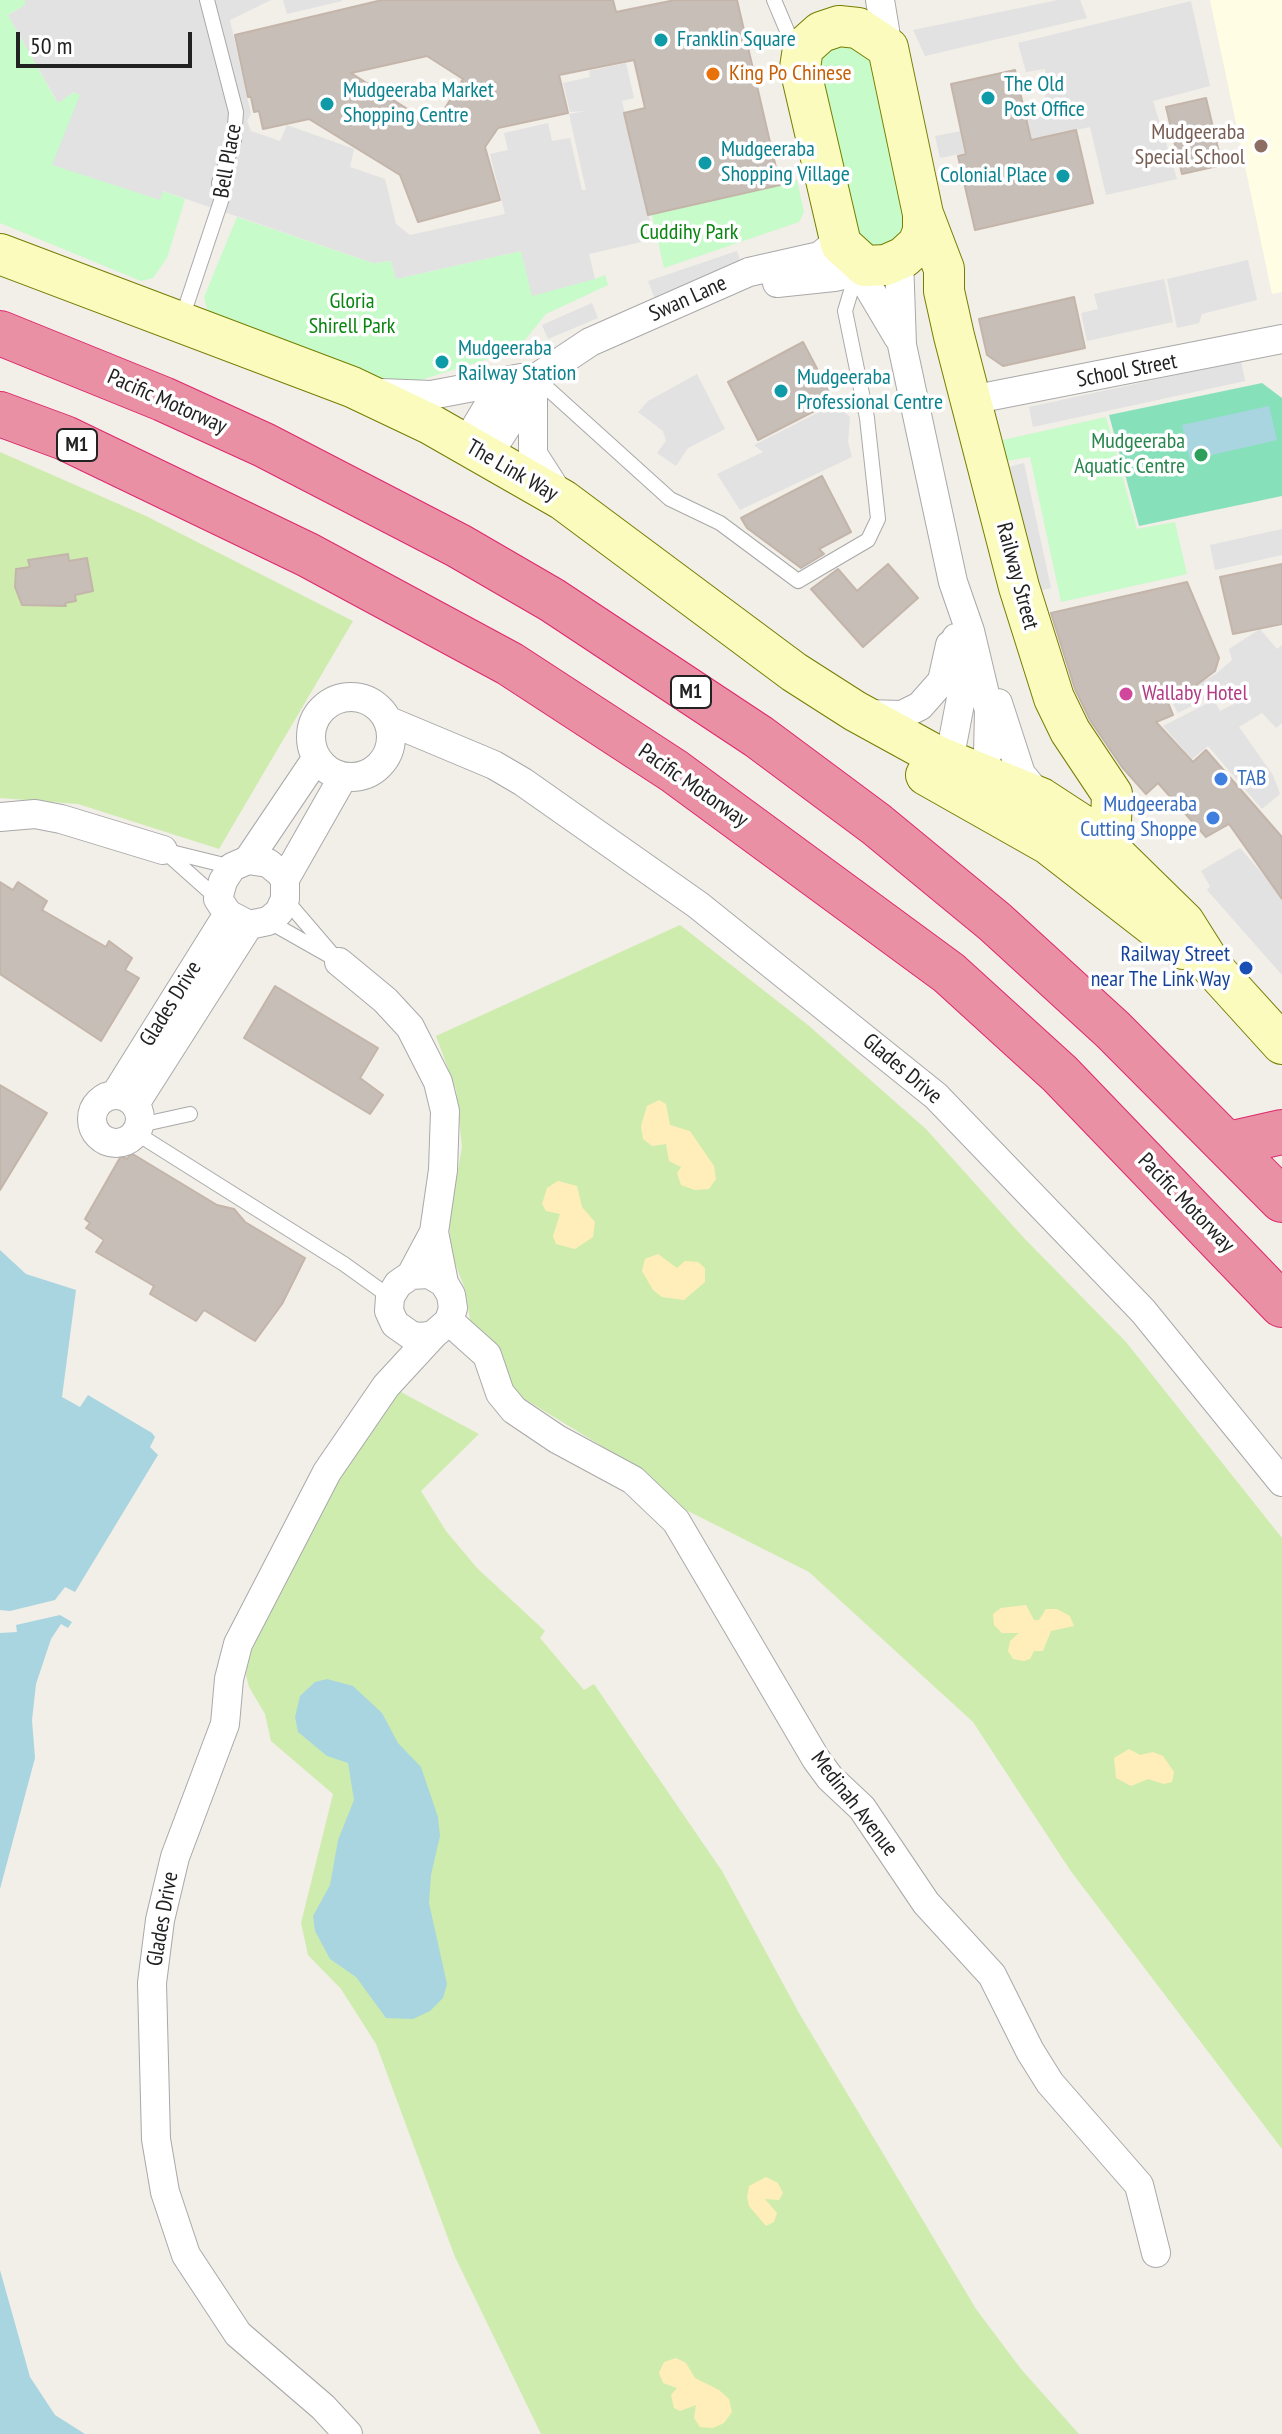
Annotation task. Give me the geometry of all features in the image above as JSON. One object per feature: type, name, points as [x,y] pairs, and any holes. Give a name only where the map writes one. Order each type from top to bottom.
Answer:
[{"type":"highway","name":"Pacific Motorway","points":[[0,333],[163,399],[264,445],[445,538],[565,608],[759,737],[888,834],[1054,976],[1229,1144],[1282,1200]]},
{"type":"highway","name":"Pacific Motorway","points":[[0,414],[65,438],[308,555],[510,664],[674,771],[949,973],[1060,1074],[1282,1305]]},
{"type":"highway","points":[[1229,1144],[1282,1132]]},
{"type":"main road","points":[[819,0],[802,57],[869,258]]},
{"type":"main road","name":"Railway Street","points":[[802,57],[835,27],[868,19],[923,214],[940,255],[944,291],[1021,595],[1054,698],[1070,731],[1112,794],[1110,848]]},
{"type":"main road","points":[[869,258],[920,240],[923,214]]},
{"type":"main road","name":"The Link Way","points":[[0,254],[171,324],[352,387],[473,457],[563,500],[794,672],[959,774]]},
{"type":"main road","points":[[869,258],[925,271],[944,291]]},
{"type":"main road","points":[[0,273],[171,324],[344,409],[473,457],[629,578],[785,690],[959,774],[1041,798],[1083,824],[1184,922],[1213,968],[1282,1044]]},
{"type":"main road","points":[[959,774],[1065,855],[1167,940],[1213,968]]},
{"type":"street","name":"Swan Lane","points":[[473,457],[501,393],[532,381],[590,342],[749,272],[820,256],[833,245],[869,258]]},
{"type":"street","points":[[686,302],[772,284],[869,258]]},
{"type":"street","points":[[869,258],[902,345],[952,593],[962,693],[959,774]]},
{"type":"street","points":[[869,258],[902,345]]},
{"type":"street","name":"School Street","points":[[971,400],[1282,339]]},
{"type":"street","name":"Swan Lane","points":[[352,387],[404,396],[431,395],[494,381],[532,381]]},
{"type":"street","points":[[532,381],[533,454],[563,500]]},
{"type":"street","points":[[952,593],[970,631],[1021,774],[1041,798]]},
{"type":"street","points":[[855,711],[902,715],[914,710],[933,694],[948,662],[952,593]]},
{"type":"street","points":[[959,774],[988,755],[990,718],[970,631]]},
{"type":"street","name":"Glades Drive","points":[[256,906],[223,881],[240,864],[316,759],[310,743],[311,726],[319,711],[332,700],[348,696],[365,698],[379,707],[389,721],[494,765],[698,905],[936,1096],[1143,1311],[1282,1482]]},
{"type":"street","points":[[316,759],[327,770],[343,777],[371,772],[389,750],[389,721]]},
{"type":"street","name":"Glades Drive","points":[[389,750],[445,747]]},
{"type":"street","name":"Glades Drive","points":[[132,1114],[256,906],[343,777]]},
{"type":"street","points":[[0,817],[35,814],[61,819],[163,850]]},
{"type":"street","points":[[240,864],[268,863],[256,906]]},
{"type":"street","points":[[339,962],[385,1000],[410,1027],[438,1082],[445,1111],[446,1143],[434,1232],[444,1283],[451,1295],[453,1308],[441,1328],[412,1336],[393,1311],[398,1284],[411,1275],[434,1232]]},
{"type":"street","points":[[411,1275],[429,1274],[444,1283]]},
{"type":"street","name":"Glades Drive","points":[[386,1386],[393,1311]]},
{"type":"street","name":"Glades Drive","points":[[348,2434],[323,2407],[238,2334],[186,2255],[165,2192],[156,2139],[152,1983],[160,1920],[175,1857],[225,1724],[229,1679],[238,1644],[302,1515],[386,1386],[441,1328]]},
{"type":"street","name":"Medinah Avenue","points":[[441,1328],[487,1355],[500,1393],[514,1410],[557,1439],[633,1480],[676,1521],[816,1759],[830,1778],[862,1808],[926,1903],[992,1975],[1050,2083],[1139,2185],[1156,2253]]},
{"type":"lane","name":"Bell Place","points":[[171,324],[222,198],[219,183],[234,140],[236,112],[207,0]]},
{"type":"lane","points":[[774,0],[802,57]]},
{"type":"lane","points":[[532,381],[670,499],[720,523],[798,581],[868,540],[878,519],[867,418],[845,311],[851,291],[869,258]]},
{"type":"lane","points":[[163,850],[240,864]]},
{"type":"lane","points":[[163,850],[256,906],[339,962]]},
{"type":"lane","points":[[256,906],[339,962]]},
{"type":"lane","points":[[132,1114],[190,1114]]},
{"type":"lane","points":[[132,1114],[321,1249],[393,1311]]},
{"type":"shaded area","points":[[25,0],[271,0],[230,20],[251,114],[247,121],[251,131],[280,141],[287,125],[354,149],[350,167],[385,179],[396,224],[410,235],[505,214],[490,154],[508,150],[504,133],[548,123],[552,141],[570,138],[582,190],[586,190],[569,114],[586,111],[570,112],[563,83],[590,77],[589,71],[626,63],[634,98],[622,101],[654,239],[589,254],[595,279],[532,296],[521,251],[396,279],[391,261],[373,263],[163,191],[160,200],[52,165],[80,95],[74,92],[58,103],[8,15],[25,5]]},
{"type":"shaded area","points":[[283,0],[342,0],[342,1],[287,14]]},
{"type":"shaded area","points":[[1058,0],[1080,0],[1087,18],[925,56],[913,30]]},
{"type":"shaded area","name":"Mudgeeraba Special School","points":[[1210,0],[1282,0],[1282,292],[1272,294]]},
{"type":"shaded area","points":[[1191,1],[1210,86],[1153,101],[1177,179],[1106,195],[1090,127],[940,158],[935,136],[1018,120],[1041,106],[1047,92],[1045,69],[1026,72],[1018,43]]},
{"type":"shaded area","points":[[737,251],[743,269],[655,299],[648,281]]},
{"type":"shaded area","points":[[1248,260],[1257,300],[1202,314],[1199,323],[1177,328],[1167,279]]},
{"type":"shaded area","points":[[1164,279],[1173,322],[1087,341],[1081,313],[1098,309],[1094,294]]},
{"type":"shaded area","points":[[592,303],[598,318],[548,339],[542,325]]},
{"type":"shaded area","points":[[1241,361],[1245,381],[1033,427],[1029,407]]},
{"type":"shaded area","points":[[697,374],[725,429],[688,448],[676,466],[657,453],[666,441],[663,431],[638,412],[648,401]]},
{"type":"shaded area","points":[[835,404],[850,417],[848,442],[852,457],[740,510],[717,474],[763,452],[754,445]]},
{"type":"shaded area","points":[[1024,463],[1051,588],[1034,592],[1005,468]]},
{"type":"shaded area","points":[[1282,529],[1282,555],[1215,570],[1210,545]]},
{"type":"shaded area","points":[[1260,629],[1277,649],[1282,645],[1282,723],[1276,728],[1262,713],[1239,727],[1273,775],[1280,794],[1262,809],[1208,746],[1192,759],[1163,726],[1214,700],[1220,711],[1244,699],[1235,684],[1178,713],[1170,698],[1216,674],[1232,660],[1229,649]]},
{"type":"shaded area","points":[[1240,848],[1282,896],[1282,975],[1207,890],[1210,886],[1201,871]]},
{"type":"green space","points":[[0,0],[25,0],[25,5],[8,15],[57,102],[75,92],[80,95],[160,199],[162,191],[185,199],[167,258],[153,278],[141,281],[0,223]]},
{"type":"green space","points":[[835,42],[871,48],[915,212],[896,246],[861,247],[812,62]]},
{"type":"green space","name":"Cuddihy Park","points":[[797,180],[804,212],[799,222],[664,268],[652,215]]},
{"type":"green space","name":"Gloria Shirell Park","points":[[237,217],[373,263],[391,261],[396,279],[521,251],[595,279],[605,275],[608,285],[546,314],[524,341],[488,359],[414,382],[379,379],[218,319],[207,309],[204,297]]},
{"type":"green space","name":"Mudgeeraba Aquatic Centre","points":[[1262,383],[1282,398],[1282,496],[1139,526],[1109,415]]},
{"type":"green space","points":[[1106,417],[1137,529],[1175,522],[1187,574],[1061,602],[1030,457],[1007,461],[1003,440]]},
{"type":"green space","points":[[0,452],[146,516],[353,621],[219,849],[78,804],[0,798]]},
{"type":"green space","points":[[680,925],[808,1025],[926,1129],[1023,1237],[1126,1342],[1282,1538],[1282,2149],[1070,1870],[973,1722],[809,1572],[686,1510],[641,1470],[513,1392],[502,1359],[470,1320],[465,1289],[451,1253],[449,1219],[462,1147],[456,1090],[436,1036]]},
{"type":"green space","points":[[399,1391],[479,1434],[421,1491],[446,1531],[477,1568],[545,1631],[540,1638],[584,1690],[594,1684],[722,1871],[799,2013],[976,2309],[1021,2369],[1079,2434],[541,2434],[455,2257],[376,2044],[341,1989],[308,1955],[301,1923],[333,1794],[271,1741],[265,1714],[249,1687],[246,1675],[248,1658],[307,1537],[347,1464]]},
{"type":"sand","points":[[659,1100],[666,1104],[670,1125],[690,1131],[714,1166],[716,1179],[709,1189],[695,1190],[681,1185],[677,1173],[681,1167],[669,1161],[666,1144],[652,1146],[643,1139],[641,1126],[647,1106]]},
{"type":"sand","points":[[558,1181],[577,1186],[582,1207],[595,1222],[593,1237],[575,1249],[556,1244],[553,1236],[560,1214],[546,1211],[542,1204],[547,1188]]},
{"type":"sand","points":[[658,1254],[677,1268],[685,1261],[698,1262],[705,1268],[705,1282],[684,1300],[662,1297],[653,1290],[642,1271],[645,1259]]},
{"type":"sand","points":[[1026,1605],[1034,1620],[1039,1620],[1046,1609],[1057,1609],[1070,1616],[1074,1626],[1051,1631],[1043,1651],[1034,1651],[1030,1659],[1024,1661],[1013,1659],[1008,1651],[1010,1641],[1019,1633],[1002,1633],[994,1625],[993,1614],[1001,1608]]},
{"type":"sand","points":[[1129,1749],[1140,1755],[1153,1752],[1163,1756],[1174,1772],[1172,1782],[1164,1784],[1148,1779],[1131,1786],[1116,1778],[1114,1758]]},
{"type":"sand","points":[[766,2177],[778,2183],[783,2193],[779,2200],[765,2199],[777,2213],[774,2222],[766,2226],[749,2206],[747,2197],[749,2186]]},
{"type":"sand","points":[[676,2358],[686,2363],[695,2378],[719,2390],[729,2399],[732,2412],[724,2423],[713,2428],[700,2427],[694,2418],[696,2405],[680,2411],[674,2408],[671,2395],[677,2388],[663,2383],[659,2373],[664,2362]]},
{"type":"water","points":[[1269,406],[1277,440],[1190,460],[1182,425]]},
{"type":"water","points":[[0,1250],[26,1274],[76,1290],[62,1397],[80,1407],[88,1395],[152,1433],[155,1437],[150,1447],[158,1455],[75,1592],[65,1587],[55,1600],[10,1611],[0,1610]]},
{"type":"water","points":[[60,1615],[72,1622],[68,1628],[61,1624],[51,1639],[36,1684],[32,1720],[35,1758],[0,1889],[0,1633],[17,1632],[16,1625]]},
{"type":"water","points":[[327,1679],[353,1686],[382,1713],[398,1743],[421,1767],[438,1817],[440,1836],[431,1875],[429,1903],[447,1984],[443,1998],[430,2011],[413,2019],[386,2018],[356,1977],[330,1959],[315,1931],[313,1916],[330,1885],[338,1840],[354,1800],[348,1763],[327,1756],[298,1732],[295,1717],[300,1696],[315,1682]]},
{"type":"water","points":[[0,2270],[30,2377],[55,2415],[85,2434],[0,2434]]},
{"type":"building","name":"Mudgeeraba Market Shopping Centre","points":[[382,0],[613,0],[616,12],[675,0],[737,0],[780,185],[648,215],[624,113],[645,108],[634,60],[559,75],[568,113],[498,128],[485,147],[500,200],[418,222],[400,175],[309,119],[263,129],[259,111],[254,112],[251,97],[248,97],[235,35]],"holes":[[[427,56],[463,79],[434,126],[351,73]]]},
{"type":"building","points":[[1015,70],[1031,140],[1076,130],[1093,203],[975,230],[958,156],[966,154],[951,84]]},
{"type":"building","points":[[1206,98],[1222,165],[1182,174],[1166,107]]},
{"type":"building","points":[[1074,297],[1085,348],[1003,366],[987,355],[979,319]]},
{"type":"building","name":"Mudgeeraba Professional Centre","points":[[803,342],[834,401],[758,440],[728,382]]},
{"type":"building","points":[[822,476],[851,532],[819,549],[824,554],[801,568],[747,528],[741,518]]},
{"type":"building","points":[[68,554],[69,561],[87,558],[93,591],[75,595],[76,601],[65,603],[66,606],[22,605],[15,587],[16,569],[30,567],[28,560]]},
{"type":"building","points":[[888,564],[918,598],[863,647],[811,589],[838,569],[857,591]]},
{"type":"building","points":[[1282,564],[1282,624],[1233,634],[1220,577]]},
{"type":"building","name":"Wallaby Hotel","points":[[1187,582],[1219,658],[1215,671],[1195,686],[1166,698],[1173,715],[1156,722],[1193,762],[1206,750],[1282,837],[1282,899],[1229,824],[1206,837],[1158,783],[1146,794],[1122,767],[1090,720],[1075,689],[1051,613]]},
{"type":"building","points":[[0,882],[13,890],[18,882],[47,901],[42,910],[106,947],[109,941],[132,958],[125,970],[139,978],[101,1041],[0,974]]},
{"type":"building","points":[[275,986],[378,1048],[360,1078],[383,1095],[370,1114],[244,1038]]},
{"type":"building","points":[[0,1085],[47,1113],[0,1190]]},
{"type":"building","points":[[131,1153],[217,1205],[234,1209],[245,1222],[305,1258],[282,1304],[255,1341],[204,1310],[196,1321],[150,1294],[154,1286],[96,1252],[104,1240],[86,1228],[90,1223],[85,1219],[121,1156],[127,1159]]},
{"type":"place","name":"Franklin Square","points":[[661,40]]},
{"type":"place","name":"King Po Chinese","points":[[713,74]]},
{"type":"place","name":"The Old Post Office","points":[[988,98]]},
{"type":"place","name":"Mudgeeraba Market Shopping Centre","points":[[327,104]]},
{"type":"place","name":"Mudgeeraba Special School","points":[[1261,146]]},
{"type":"place","name":"Mudgeeraba Shopping Village","points":[[705,163]]},
{"type":"place","name":"Colonial Place","points":[[1063,176]]},
{"type":"place","name":"Mudgeeraba Railway Station","points":[[442,362]]},
{"type":"place","name":"Mudgeeraba Professional Centre","points":[[781,391]]},
{"type":"place","name":"Mudgeeraba Aquatic Centre","points":[[1201,455]]},
{"type":"place","name":"Wallaby Hotel","points":[[1126,694]]},
{"type":"place","name":"TAB","points":[[1221,779]]},
{"type":"place","name":"Mudgeeraba Cutting Shoppe","points":[[1213,818]]},
{"type":"place","name":"Railway Street near The Link Way","points":[[1246,968]]}]
